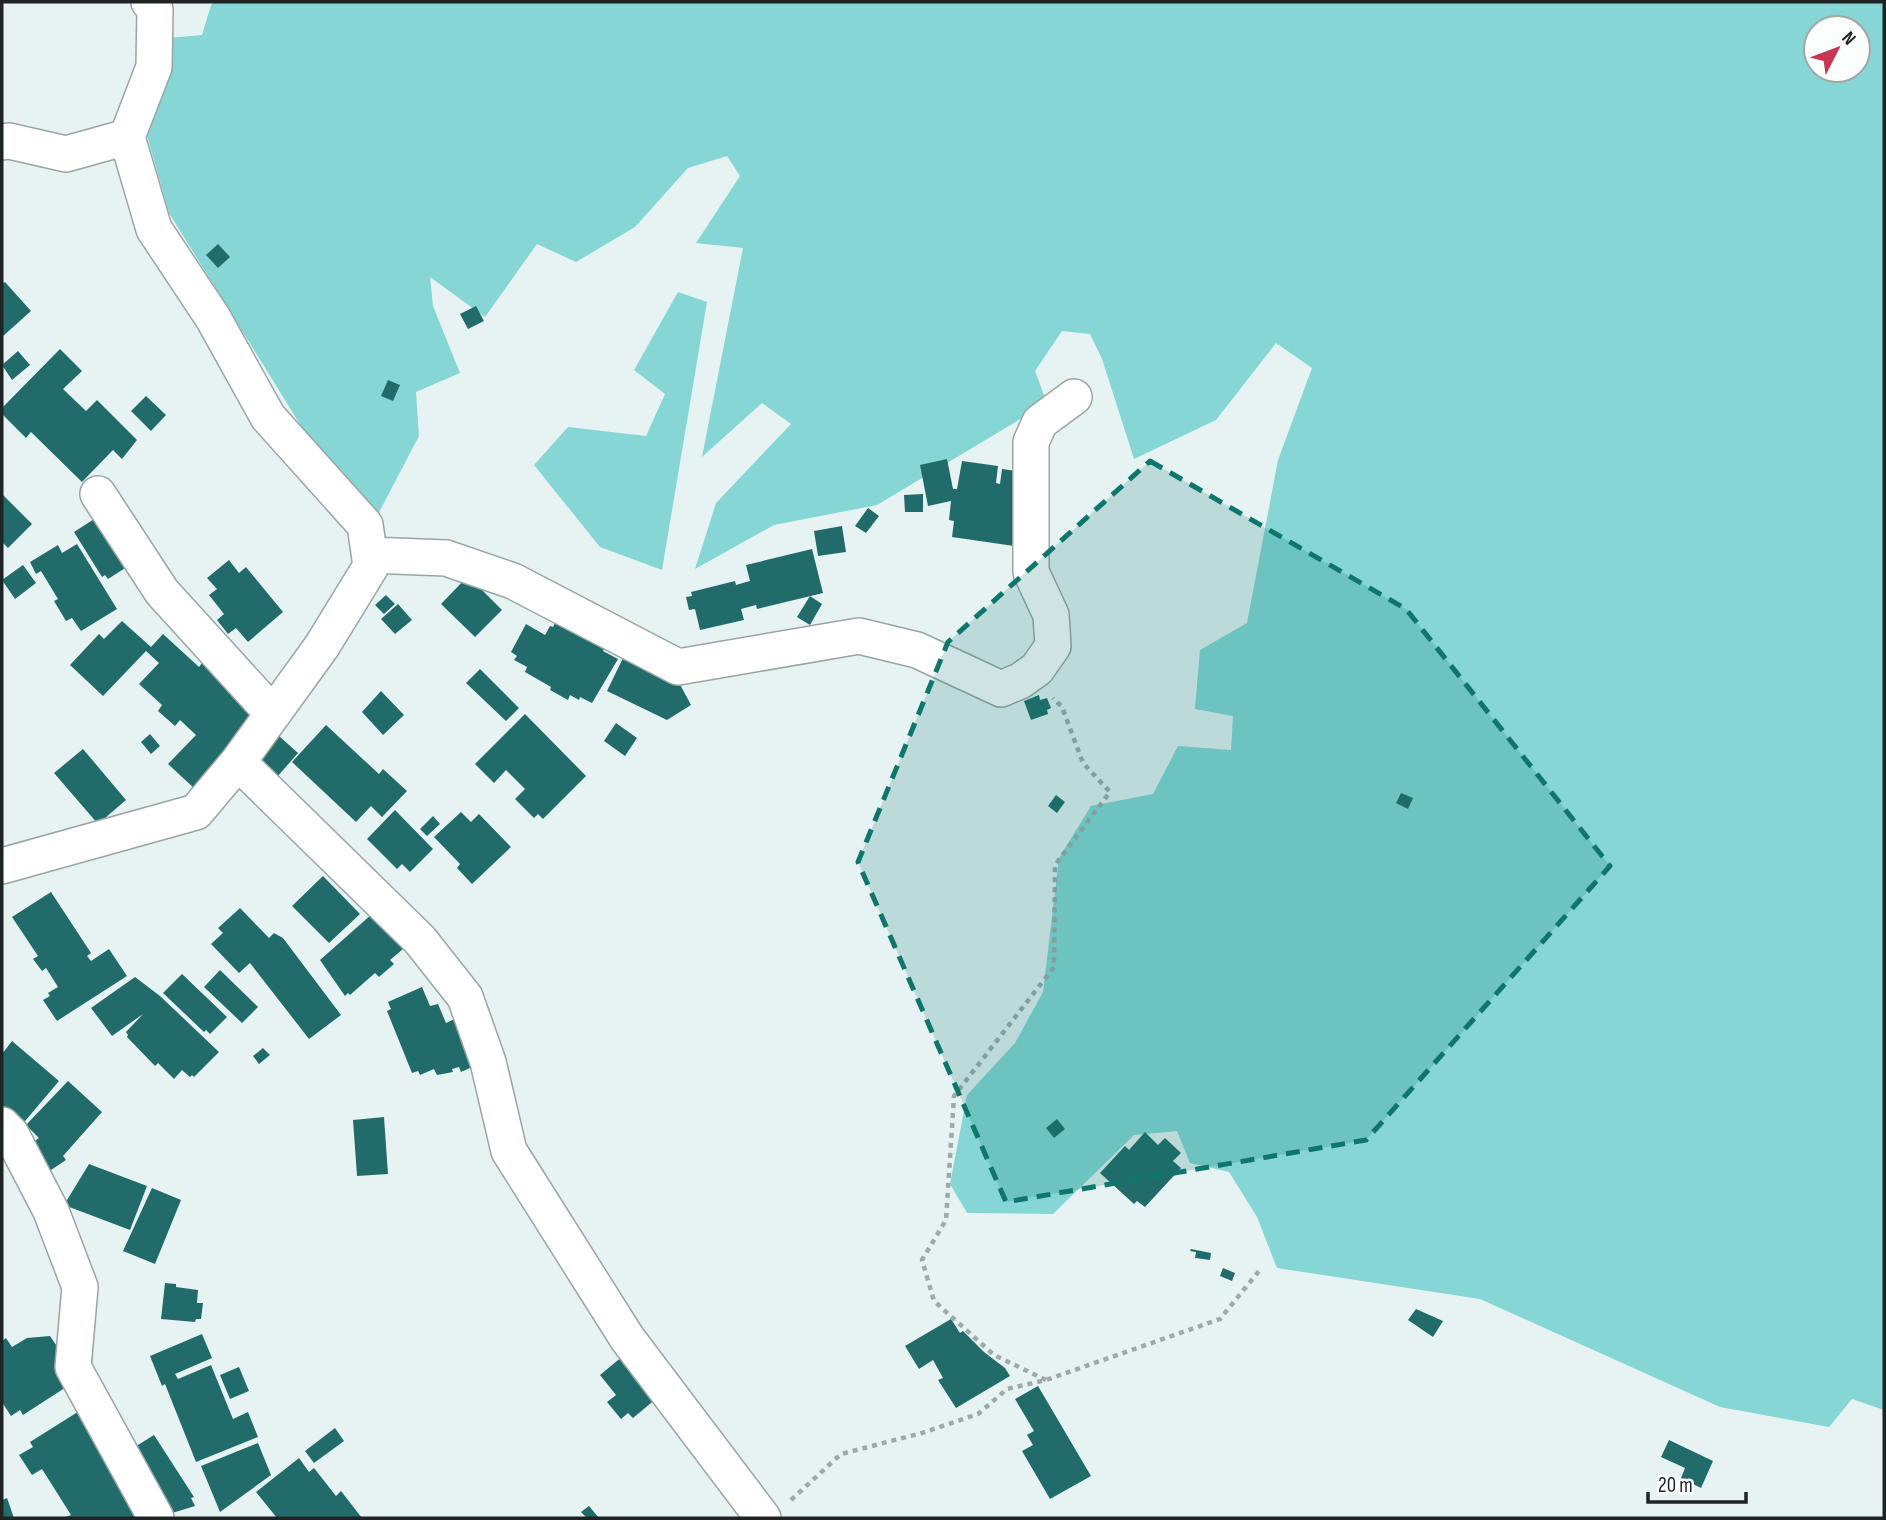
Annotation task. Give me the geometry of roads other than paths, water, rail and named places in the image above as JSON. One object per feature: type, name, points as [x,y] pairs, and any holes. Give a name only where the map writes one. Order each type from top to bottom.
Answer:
[{"type":"street","points":[[2,866],[196,813],[238,762],[322,646],[371,566],[365,525],[268,416],[213,318],[154,229],[127,137],[154,67],[155,9],[149,2]]},
{"type":"street","points":[[2,142],[9,141],[66,154],[127,137]]},
{"type":"street","points":[[369,555],[446,558],[502,577],[678,667],[859,636],[917,650],[1001,689],[1030,675],[1053,646],[1051,615],[1031,572],[1031,442],[1040,422],[1074,397]]},
{"type":"street","points":[[98,494],[162,593],[273,714]]},
{"type":"street","points":[[238,762],[420,940],[465,997],[488,1062],[509,1151],[627,1338],[772,1514]]},
{"type":"street","points":[[2,1125],[11,1134],[51,1211],[80,1287],[73,1367],[156,1518]]}]
